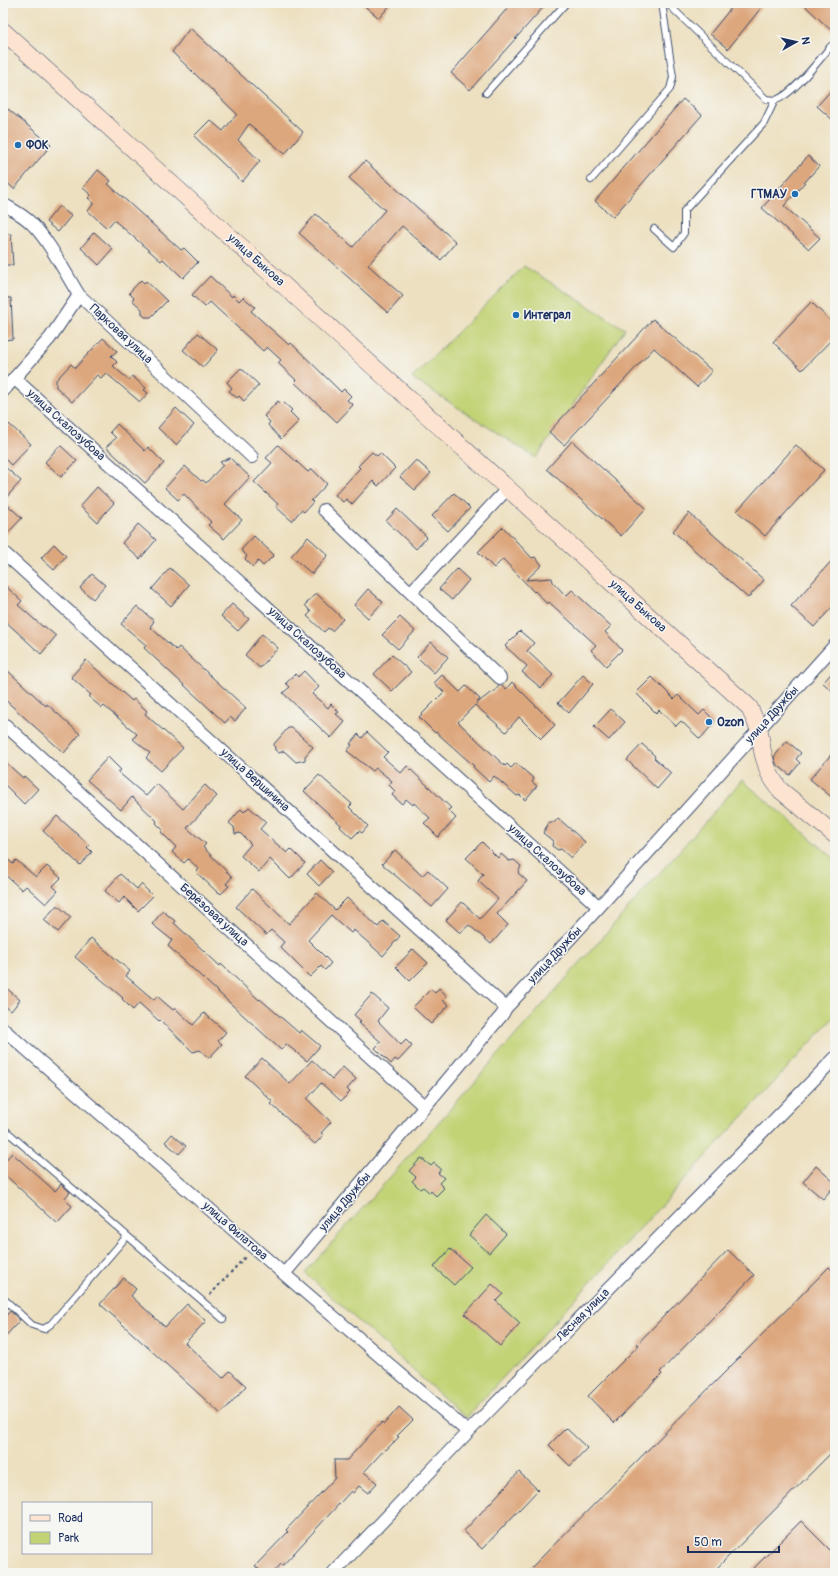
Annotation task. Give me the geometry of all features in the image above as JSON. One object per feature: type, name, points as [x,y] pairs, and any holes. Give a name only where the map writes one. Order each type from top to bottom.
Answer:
[{"type":"street","name":"улица Быкова","points":[[3,31],[749,707],[759,729],[762,754],[769,773],[779,790],[835,835]]},
{"type":"street","points":[[3,204],[22,216],[44,238],[79,295]]},
{"type":"street","name":"Парковая улица","points":[[3,391],[50,338],[79,295],[252,457]]},
{"type":"street","name":"улица Скалозубова","points":[[14,378],[599,907]]},
{"type":"street","points":[[411,592],[508,488]]},
{"type":"street","points":[[324,510],[500,678]]},
{"type":"street","name":"улица Вершинина","points":[[3,552],[506,1008]]},
{"type":"street","name":"улица Дружбы","points":[[284,1274],[502,1015],[506,1008],[835,645]]},
{"type":"street","name":"Берёзовая улица","points":[[3,723],[425,1107]]},
{"type":"street","name":"улица Филатова","points":[[3,1029],[468,1432]]},
{"type":"street","name":"Лесная улица","points":[[333,1573],[468,1432],[835,1058]]},
{"type":"lane","points":[[486,93],[566,3]]},
{"type":"lane","points":[[590,180],[670,90],[673,77],[662,3]]},
{"type":"lane","points":[[667,3],[766,98],[774,100],[783,97],[791,91],[831,46]]},
{"type":"lane","points":[[654,229],[674,247],[684,234],[684,211],[764,124],[774,100]]},
{"type":"lane","points":[[3,1128],[223,1319]]},
{"type":"lane","points":[[3,1298],[32,1325],[44,1329],[51,1324],[127,1236]]},
{"type":"path","points":[[203,1303],[253,1247]]},
{"type":"green space","points":[[524,266],[625,329],[536,458],[412,378]]},
{"type":"green space","points":[[742,780],[835,859],[835,1016],[466,1418],[305,1273]]},
{"type":"building","points":[[361,3],[392,3],[379,18]]},
{"type":"building","points":[[512,3],[547,3],[470,90],[451,73]]},
{"type":"building","points":[[735,3],[765,3],[728,49],[710,34]]},
{"type":"building","points":[[802,3],[835,3],[835,34]]},
{"type":"building","points":[[190,28],[303,132],[285,154],[249,124],[238,140],[260,161],[242,182],[194,136],[210,120],[223,131],[237,114],[172,52]]},
{"type":"building","points":[[835,86],[835,122],[817,106]]},
{"type":"building","points":[[683,99],[702,115],[613,217],[595,201]]},
{"type":"building","points":[[8,109],[51,145],[14,189],[3,179],[3,115]]},
{"type":"building","points":[[808,156],[819,166],[784,206],[820,238],[809,249],[762,208]]},
{"type":"building","points":[[365,161],[456,242],[441,260],[402,226],[368,265],[403,296],[388,313],[299,233],[316,214],[353,247],[385,210],[349,178]]},
{"type":"building","points":[[98,170],[111,181],[108,184],[181,250],[184,248],[198,262],[183,278],[163,259],[161,261],[114,220],[107,228],[88,211],[94,203],[88,198],[91,195],[83,188]]},
{"type":"building","points":[[59,206],[71,216],[58,232],[46,222]]},
{"type":"building","points":[[94,232],[113,249],[99,265],[81,248]]},
{"type":"building","points":[[3,234],[11,234],[13,265],[3,265]]},
{"type":"building","points":[[210,276],[232,297],[233,295],[239,301],[243,297],[255,307],[251,311],[289,345],[291,343],[341,392],[344,389],[351,396],[347,400],[353,405],[337,422],[294,382],[296,380],[278,363],[281,360],[267,347],[263,351],[210,302],[205,307],[192,295]]},
{"type":"building","points":[[141,280],[144,283],[146,281],[167,301],[151,317],[145,317],[142,314],[142,309],[132,300],[134,298],[129,293]]},
{"type":"building","points":[[3,298],[11,298],[13,339],[3,340]]},
{"type":"building","points":[[811,302],[835,325],[835,336],[802,370],[773,342]]},
{"type":"building","points":[[653,319],[712,371],[697,387],[654,348],[564,445],[549,432]]},
{"type":"building","points":[[198,333],[218,350],[203,367],[183,350]]},
{"type":"building","points":[[103,338],[117,351],[111,356],[117,362],[113,366],[129,380],[132,376],[146,388],[144,390],[148,393],[140,402],[106,373],[101,378],[97,375],[72,402],[56,387],[56,380],[71,364],[75,368]]},
{"type":"building","points":[[241,368],[259,385],[244,401],[239,396],[237,398],[229,391],[232,388],[227,382]]},
{"type":"building","points":[[278,401],[281,404],[283,402],[292,410],[290,412],[299,421],[281,439],[268,425],[270,422],[264,416]]},
{"type":"building","points":[[176,408],[194,425],[176,445],[158,428]]},
{"type":"building","points":[[9,424],[31,444],[11,465],[3,457],[3,430]]},
{"type":"building","points":[[117,424],[145,451],[148,447],[164,463],[145,483],[106,447],[116,438],[110,432]]},
{"type":"building","points":[[572,441],[646,508],[621,536],[547,469]]},
{"type":"building","points":[[60,445],[77,461],[61,477],[45,462]]},
{"type":"building","points":[[278,445],[308,472],[312,469],[327,484],[311,501],[313,502],[304,512],[301,510],[292,521],[276,507],[278,504],[254,482],[272,463],[266,458]]},
{"type":"building","points":[[796,445],[824,470],[765,536],[737,511]]},
{"type":"building","points":[[372,452],[377,456],[380,453],[395,468],[378,486],[373,481],[352,504],[346,499],[343,502],[335,495],[360,468],[358,466]]},
{"type":"building","points":[[230,458],[250,477],[225,504],[242,520],[224,539],[208,525],[211,522],[184,494],[178,500],[165,488],[185,466],[201,481],[203,480],[206,483],[223,465],[220,462]]},
{"type":"building","points":[[416,460],[431,473],[415,490],[400,477]]},
{"type":"building","points":[[3,465],[21,481],[3,501]]},
{"type":"building","points":[[97,487],[114,503],[97,522],[80,506]]},
{"type":"building","points":[[454,493],[470,508],[448,531],[432,516]]},
{"type":"building","points":[[3,501],[22,518],[3,538]]},
{"type":"building","points":[[397,509],[427,537],[416,549],[386,521]]},
{"type":"building","points":[[689,513],[764,580],[748,598],[673,531]]},
{"type":"building","points":[[138,524],[156,540],[140,559],[122,543]]},
{"type":"building","points":[[503,527],[532,558],[535,557],[542,565],[526,580],[552,578],[553,582],[566,596],[572,590],[611,626],[605,632],[622,650],[606,666],[591,650],[596,645],[549,602],[547,604],[535,591],[534,592],[503,559],[494,568],[478,552]]},
{"type":"building","points":[[254,536],[274,555],[263,566],[258,561],[253,567],[245,559],[247,556],[241,550]]},
{"type":"building","points":[[308,537],[328,555],[312,574],[291,556]]},
{"type":"building","points":[[54,544],[66,556],[54,570],[41,558]]},
{"type":"building","points":[[835,557],[835,604],[814,627],[791,606]]},
{"type":"building","points":[[170,568],[189,585],[171,606],[152,589]]},
{"type":"building","points":[[457,569],[469,580],[452,600],[439,589]]},
{"type":"building","points":[[92,574],[105,585],[93,599],[80,588]]},
{"type":"building","points":[[3,584],[22,601],[18,605],[43,627],[44,626],[56,636],[41,654],[3,619]]},
{"type":"building","points":[[368,589],[383,602],[368,618],[354,605]]},
{"type":"building","points":[[316,593],[343,619],[332,631],[328,628],[324,632],[307,616],[311,612],[305,605]]},
{"type":"building","points":[[232,604],[249,619],[238,631],[221,616]]},
{"type":"building","points":[[137,606],[154,621],[150,627],[176,650],[179,647],[246,708],[235,721],[230,717],[225,723],[144,648],[146,645],[121,624]]},
{"type":"building","points":[[400,617],[415,631],[398,649],[382,635]]},
{"type":"building","points":[[520,631],[534,643],[527,651],[553,675],[541,688],[522,672],[527,666],[505,646]]},
{"type":"building","points":[[262,634],[278,648],[260,668],[245,655]]},
{"type":"building","points":[[431,642],[448,657],[434,673],[417,657]]},
{"type":"building","points":[[392,655],[411,672],[392,691],[374,674]]},
{"type":"building","points":[[86,660],[132,701],[134,699],[147,711],[145,714],[183,748],[161,771],[146,758],[150,753],[133,739],[137,734],[104,706],[102,708],[89,697],[91,695],[71,677]]},
{"type":"building","points":[[835,669],[835,693],[823,683]]},
{"type":"building","points":[[7,670],[46,706],[47,704],[80,734],[64,753],[3,698],[3,674]]},
{"type":"building","points":[[304,671],[319,687],[312,694],[328,708],[331,704],[339,712],[336,714],[345,722],[331,738],[283,693],[290,687],[286,683],[296,674],[298,677]]},
{"type":"building","points":[[442,675],[460,692],[466,686],[480,699],[476,704],[494,692],[500,685],[506,689],[512,682],[555,725],[541,739],[519,717],[506,732],[475,705],[458,722],[505,766],[507,764],[511,768],[516,763],[534,779],[532,782],[537,786],[525,800],[520,795],[517,796],[494,776],[489,782],[473,767],[474,766],[436,732],[435,733],[419,717],[444,692],[434,683]]},
{"type":"building","points":[[583,675],[593,684],[569,713],[558,703]]},
{"type":"building","points":[[652,677],[674,699],[678,695],[699,715],[704,710],[714,720],[714,723],[700,739],[681,721],[676,726],[659,710],[656,713],[636,693]]},
{"type":"building","points":[[611,709],[625,722],[609,740],[594,727]]},
{"type":"building","points":[[288,728],[292,728],[313,747],[305,756],[305,760],[296,762],[284,751],[279,753],[275,750],[274,744]]},
{"type":"building","points":[[367,732],[388,752],[383,757],[401,773],[407,766],[451,808],[448,810],[456,818],[438,837],[424,823],[430,818],[414,803],[413,805],[406,799],[402,804],[392,795],[395,791],[389,785],[392,781],[376,768],[373,771],[347,751],[352,745],[350,744],[358,734],[362,738]]},
{"type":"building","points":[[787,741],[801,753],[796,759],[800,763],[790,775],[776,764],[774,757]]},
{"type":"building","points":[[642,744],[655,756],[654,758],[671,773],[657,789],[627,760]]},
{"type":"building","points":[[835,750],[835,800],[810,779]]},
{"type":"building","points":[[108,757],[121,770],[118,772],[146,796],[157,784],[183,809],[205,785],[217,796],[187,828],[206,844],[203,847],[232,877],[226,884],[229,886],[221,894],[219,892],[218,893],[196,872],[199,869],[188,859],[184,863],[172,852],[176,847],[161,832],[163,830],[156,823],[157,821],[132,797],[121,810],[87,780]]},
{"type":"building","points":[[3,760],[38,789],[24,804],[3,783]]},
{"type":"building","points":[[319,775],[352,804],[349,807],[368,826],[362,833],[359,831],[352,838],[340,827],[341,825],[304,791]]},
{"type":"building","points":[[249,807],[266,822],[260,829],[287,853],[291,849],[305,863],[290,879],[270,859],[259,872],[241,856],[251,844],[240,833],[235,834],[234,827],[229,823],[241,809],[244,812]]},
{"type":"building","points":[[57,816],[89,845],[87,847],[92,852],[80,865],[43,831]]},
{"type":"building","points":[[558,818],[585,842],[571,858],[561,849],[558,850],[552,846],[553,841],[543,833],[549,822],[555,822]]},
{"type":"building","points":[[482,842],[498,858],[501,854],[509,861],[514,860],[521,866],[518,873],[527,881],[497,914],[508,925],[491,944],[469,925],[460,933],[446,920],[462,902],[480,919],[498,899],[478,881],[483,874],[466,858]]},
{"type":"building","points":[[395,850],[422,876],[428,870],[448,889],[432,907],[382,864]]},
{"type":"building","points":[[3,855],[13,864],[16,860],[36,877],[47,866],[61,878],[53,886],[58,891],[46,904],[26,886],[22,890],[3,873]]},
{"type":"building","points":[[320,860],[332,872],[319,886],[307,874]]},
{"type":"building","points":[[120,874],[137,889],[141,884],[153,896],[138,911],[124,897],[119,903],[105,891]]},
{"type":"building","points":[[252,889],[289,924],[317,893],[335,910],[347,898],[378,927],[383,921],[400,936],[383,956],[354,930],[351,933],[331,915],[308,940],[331,963],[325,970],[321,966],[310,977],[280,947],[284,942],[271,930],[266,935],[236,907]]},
{"type":"building","points":[[57,905],[71,917],[58,932],[44,920]]},
{"type":"building","points":[[163,911],[220,966],[221,964],[259,1000],[260,999],[299,1033],[301,1030],[320,1046],[307,1061],[286,1044],[281,1050],[168,946],[172,940],[152,924]]},
{"type":"building","points":[[91,938],[130,971],[126,976],[154,1000],[157,996],[173,1010],[175,1008],[193,1025],[204,1013],[226,1032],[218,1041],[222,1044],[209,1058],[200,1050],[193,1052],[160,1020],[159,1021],[139,1003],[133,1010],[122,999],[123,998],[75,957]]},
{"type":"building","points":[[413,949],[428,963],[410,981],[396,967]]},
{"type":"building","points":[[3,985],[20,1000],[11,1011],[3,1004]]},
{"type":"building","points":[[439,988],[447,996],[443,1000],[449,1005],[431,1024],[413,1007],[431,989],[435,993]]},
{"type":"building","points":[[372,994],[388,1008],[378,1021],[401,1045],[406,1040],[412,1046],[398,1061],[395,1059],[391,1064],[375,1048],[381,1042],[359,1023],[361,1021],[354,1015]]},
{"type":"building","points":[[262,1058],[290,1084],[312,1060],[332,1079],[343,1067],[356,1079],[347,1089],[350,1092],[341,1101],[321,1083],[307,1099],[331,1122],[321,1133],[324,1135],[315,1144],[271,1104],[273,1102],[245,1076]]},
{"type":"building","points":[[172,1134],[186,1146],[179,1154],[165,1142]]},
{"type":"building","points":[[12,1153],[55,1191],[61,1184],[70,1192],[64,1199],[72,1206],[57,1223],[3,1173],[3,1163]]},
{"type":"building","points":[[421,1158],[431,1166],[434,1163],[441,1169],[438,1173],[444,1178],[439,1183],[444,1188],[436,1196],[431,1191],[430,1193],[423,1187],[420,1189],[412,1181],[416,1177],[409,1171]]},
{"type":"building","points":[[816,1166],[835,1183],[823,1199],[803,1182]]},
{"type":"building","points":[[486,1215],[506,1234],[489,1253],[469,1235]]},
{"type":"building","points":[[450,1249],[471,1267],[454,1285],[434,1267]]},
{"type":"building","points":[[728,1250],[754,1275],[660,1372],[662,1374],[614,1423],[588,1396],[639,1345],[637,1344]]},
{"type":"building","points":[[829,1267],[835,1273],[835,1449],[712,1573],[526,1573]]},
{"type":"building","points":[[124,1278],[136,1289],[131,1296],[165,1327],[187,1304],[206,1321],[185,1343],[223,1378],[230,1371],[246,1386],[221,1414],[100,1304]]},
{"type":"building","points":[[492,1284],[503,1294],[496,1301],[520,1323],[500,1346],[465,1314]]},
{"type":"building","points":[[10,1311],[20,1320],[3,1339],[3,1319]]},
{"type":"building","points":[[399,1407],[413,1420],[397,1436],[399,1437],[386,1450],[385,1449],[364,1472],[377,1483],[368,1493],[359,1486],[353,1493],[351,1491],[283,1565],[281,1564],[273,1573],[263,1573],[255,1566],[288,1532],[286,1530],[335,1478],[334,1460],[347,1460],[382,1422],[384,1424]]},
{"type":"building","points":[[566,1428],[587,1448],[570,1466],[549,1445]]},
{"type":"building","points":[[519,1472],[538,1490],[482,1549],[464,1531]]},
{"type":"building","points":[[801,1521],[835,1555],[835,1573],[749,1573]]},
{"type":"place","name":"ФОК","points":[[18,145]]},
{"type":"place","name":"ГТМАУ","points":[[795,194]]},
{"type":"place","name":"Интеграл","points":[[516,315]]},
{"type":"place","name":"Ozon","points":[[709,722]]}]
